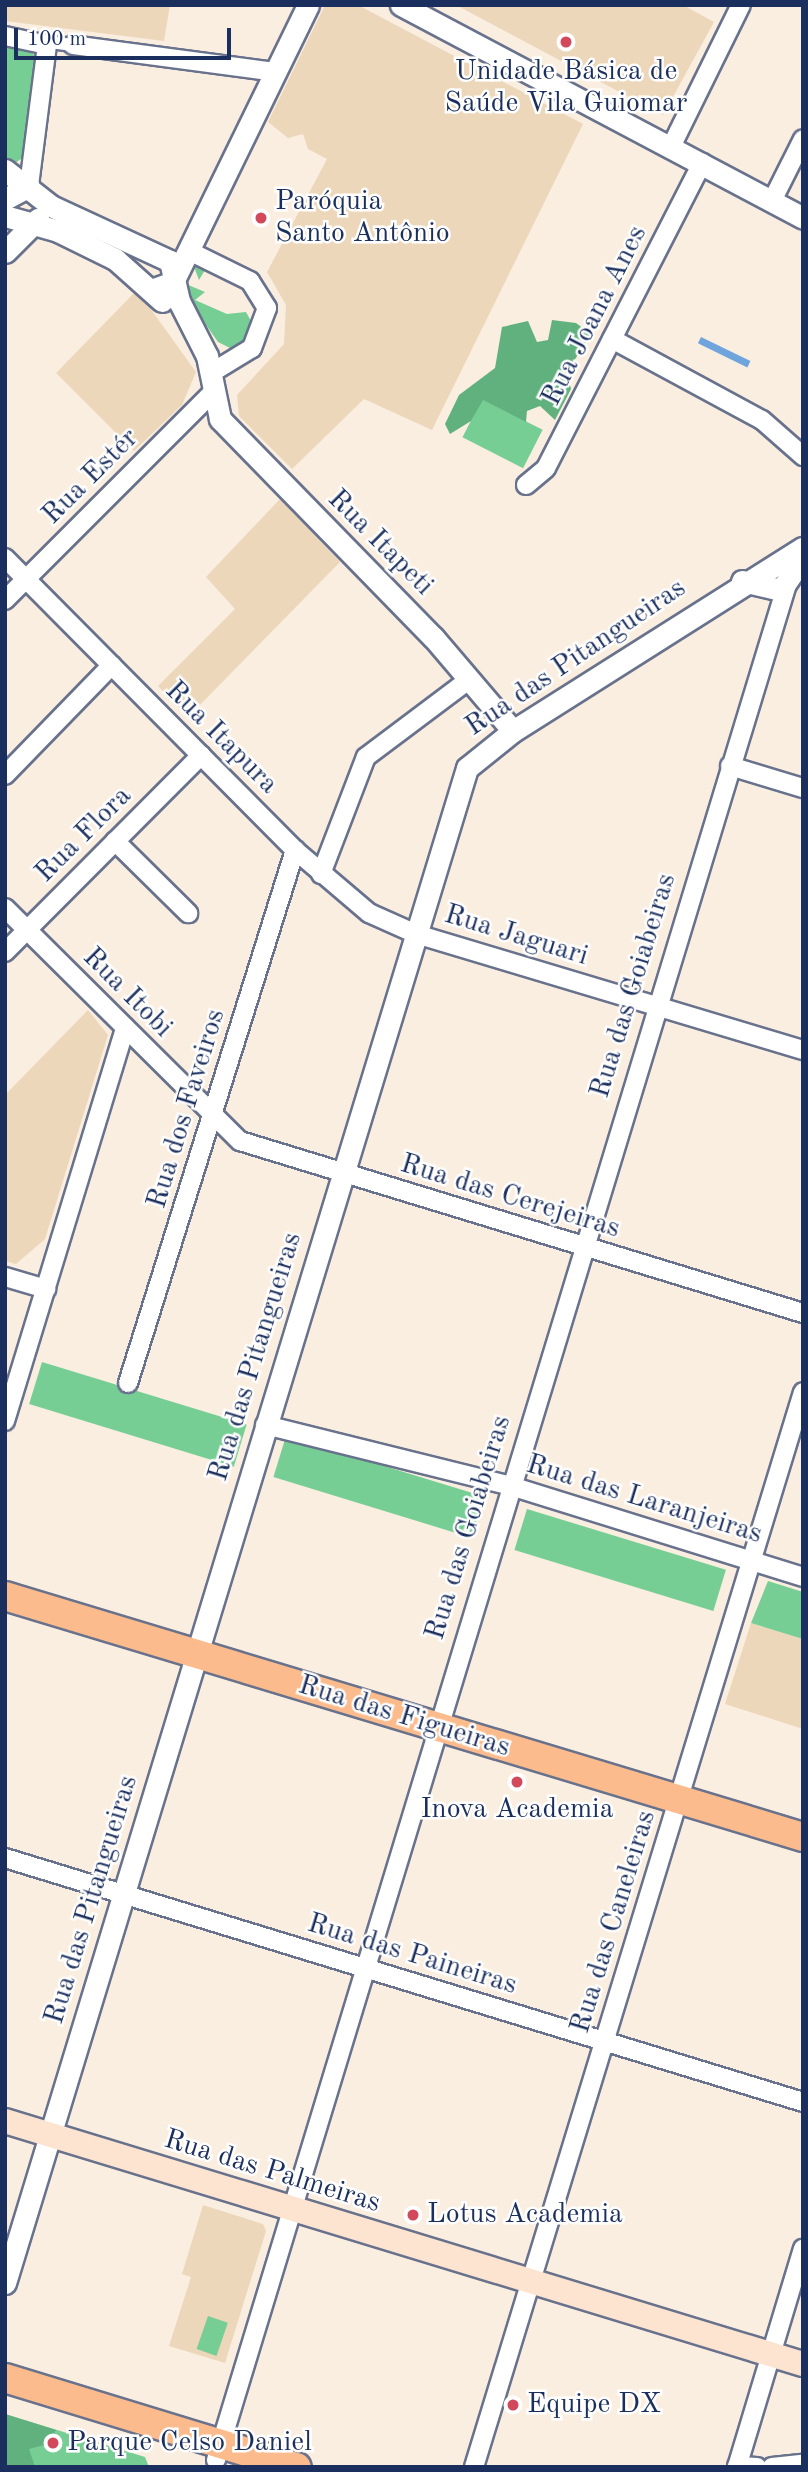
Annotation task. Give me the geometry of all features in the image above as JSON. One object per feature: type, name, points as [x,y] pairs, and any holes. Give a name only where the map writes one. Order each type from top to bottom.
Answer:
[{"type":"main road","name":"Rua das Figueiras","points":[[5,1596],[803,1837]]},
{"type":"main road","name":"Rua das Palmeiras","points":[[5,2121],[803,2364]]},
{"type":"main road","points":[[5,2378],[225,2457]]},
{"type":"main road","points":[[5,2397],[225,2457],[297,2467]]},
{"type":"street","points":[[145,284],[166,289],[175,277],[308,5]]},
{"type":"street","points":[[401,5],[803,218]]},
{"type":"street","points":[[671,147],[741,5]]},
{"type":"street","points":[[5,36],[275,72]]},
{"type":"street","points":[[5,252],[32,226],[45,42]]},
{"type":"street","points":[[772,201],[803,139]]},
{"type":"street","name":"Rua Joana Anes","points":[[526,485],[546,468],[702,163]]},
{"type":"street","points":[[5,170],[36,193],[157,255],[175,277],[192,333]]},
{"type":"street","points":[[5,200],[36,193]]},
{"type":"street","points":[[5,216],[76,238],[145,284],[192,333]]},
{"type":"street","points":[[145,284],[140,264],[157,255],[191,244]]},
{"type":"street","name":"Rua Estér","points":[[5,600],[212,383],[259,339],[265,302],[250,281],[191,244]]},
{"type":"street","name":"Rua Itapeti","points":[[192,333],[226,426],[470,679],[513,731]]},
{"type":"street","points":[[612,339],[762,419],[803,456]]},
{"type":"street","name":"Rua das Pitangueiras","points":[[5,2283],[467,768],[513,731],[773,576],[803,548]]},
{"type":"street","name":"Rua Itapura","points":[[5,558],[321,874],[369,913],[415,934]]},
{"type":"street","name":"Rua das Goiabeiras","points":[[225,2457],[292,2209],[777,613],[773,576]]},
{"type":"street","points":[[5,775],[112,666]]},
{"type":"street","points":[[321,874],[366,757],[470,679]]},
{"type":"street","name":"Rua Flora","points":[[5,952],[201,755]]},
{"type":"street","points":[[730,766],[803,788]]},
{"type":"street","points":[[116,841],[188,914]]},
{"type":"street","name":"Rua dos Faveiros","points":[[128,1383],[295,850]]},
{"type":"street","name":"Rua Itobi","points":[[5,908],[212,1115]]},
{"type":"street","name":"Rua Jaguari","points":[[415,934],[803,1050]]},
{"type":"street","points":[[5,1421],[125,1028]]},
{"type":"street","name":"Rua das Cerejeiras","points":[[212,1115],[248,1145],[803,1313]]},
{"type":"street","points":[[5,1277],[46,1289]]},
{"type":"street","name":"Rua das Caneleiras","points":[[474,2467],[803,1392]]},
{"type":"street","name":"Rua das Laranjeiras","points":[[265,1425],[511,1486],[803,1577]]},
{"type":"street","name":"Rua das Paineiras","points":[[5,1858],[803,2102]]},
{"type":"street","points":[[757,2467],[737,2466],[803,2249]]},
{"type":"street","points":[[772,2467],[803,2464]]},
{"type":"shaded area","points":[[5,5],[170,5],[164,41],[5,21]]},
{"type":"shaded area","points":[[325,5],[358,5],[583,124],[432,430],[364,399],[292,469],[239,416],[237,395],[284,344],[286,305],[267,272],[327,159],[308,149],[303,134],[288,138],[268,122]]},
{"type":"shaded area","points":[[456,5],[683,5],[714,22],[663,115]]},
{"type":"shaded area","points":[[137,290],[196,372],[182,405],[134,451],[56,373]]},
{"type":"shaded area","points":[[280,499],[340,562],[188,717],[158,686],[235,609],[206,577]]},
{"type":"shaded area","points":[[88,1010],[108,1035],[45,1239],[16,1264],[5,1261],[5,1095]]},
{"type":"shaded area","points":[[751,1623],[803,1639],[803,1729],[725,1704]]},
{"type":"shaded area","points":[[203,2205],[263,2224],[266,2231],[225,2363],[169,2346],[191,2277],[182,2274]]},
{"type":"green space","points":[[5,45],[29,49],[38,60],[24,157],[15,163],[5,160]]},
{"type":"green space","points":[[262,119],[264,126],[209,230]]},
{"type":"green space","points":[[191,259],[248,285],[258,308],[247,291],[205,270],[199,280]]},
{"type":"green space","points":[[186,284],[205,292],[195,300],[227,314],[246,312],[252,323],[245,340],[230,348],[218,342],[183,292]]},
{"type":"green space","points":[[552,320],[576,323],[591,334],[567,372],[571,389],[555,420],[540,406],[527,411],[526,422],[483,400],[471,421],[450,434],[445,424],[459,395],[495,368],[502,327],[528,321],[537,342],[548,340]]},
{"type":"green space","points":[[482,399],[543,430],[523,468],[462,437]]},
{"type":"green space","points":[[42,1362],[247,1425],[234,1467],[29,1404]]},
{"type":"green space","points":[[286,1436],[484,1497],[471,1538],[273,1477]]},
{"type":"green space","points":[[527,1509],[726,1570],[713,1611],[514,1550]]},
{"type":"green space","points":[[768,1581],[803,1592],[803,1639],[751,1623]]},
{"type":"green space","points":[[208,2316],[228,2323],[216,2356],[197,2349]]},
{"type":"green space","name":"Parque Celso Daniel","points":[[5,2414],[145,2457],[149,2467],[5,2467]]},
{"type":"green space","points":[[5,2414],[56,2430],[48,2444],[29,2449],[35,2467],[5,2467]]},
{"type":"water","points":[[701,337],[750,361],[747,367],[698,343]]},
{"type":"place","name":"Unidade Básica de Saúde Vila Guiomar","points":[[566,42]]},
{"type":"place","name":"Paróquia Santo Antônio","points":[[261,218]]},
{"type":"place","name":"Inova Academia","points":[[517,1782]]},
{"type":"place","name":"Lotus Academia","points":[[413,2215]]},
{"type":"place","name":"Equipe DX","points":[[513,2405]]},
{"type":"place","name":"Parque Celso Daniel","points":[[53,2443]]}]
